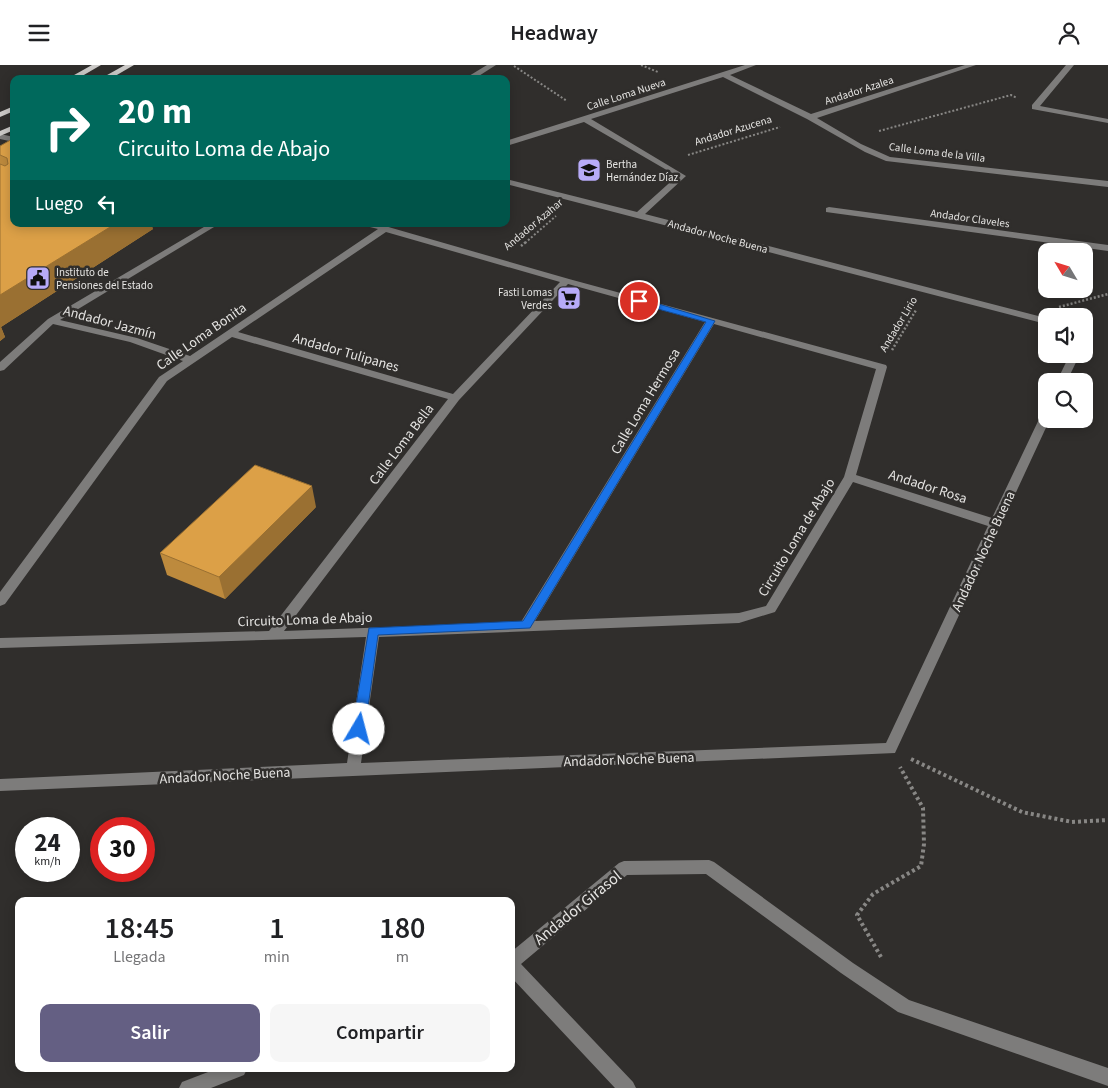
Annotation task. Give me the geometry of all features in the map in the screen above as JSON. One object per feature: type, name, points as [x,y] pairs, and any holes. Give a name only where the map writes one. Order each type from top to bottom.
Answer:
[{"type":"main road","points":[[78,75],[97,65]]},
{"type":"main road","points":[[111,75],[130,65]]},
{"type":"street","points":[[475,75],[492,65]]},
{"type":"street","name":"Calle Loma Nueva","points":[[510,143],[752,65]]},
{"type":"street","name":"Andador Azalea","points":[[811,117],[972,65]]},
{"type":"street","points":[[1070,65],[1036,107],[1108,121]]},
{"type":"street","name":"Calle Loma de la Villa","points":[[723,74],[811,117],[847,140],[889,159],[1108,184]]},
{"type":"street","points":[[588,118],[682,176],[639,215]]},
{"type":"street","name":"Andador Noche Buena","points":[[510,182],[1038,319]]},
{"type":"street","name":"Andador Claveles","points":[[829,209],[1108,248]]},
{"type":"street","points":[[0,368],[51,321],[210,227]]},
{"type":"street","points":[[378,227],[501,263],[882,367]]},
{"type":"street","name":"Calle Loma Bonita","points":[[0,601],[164,379],[384,229]]},
{"type":"street","name":"Calle Loma Bella","points":[[273,636],[455,398],[566,281]]},
{"type":"street","name":"Andador Jazmín","points":[[51,321],[133,340],[191,360]]},
{"type":"street","name":"Calle Loma Hermosa","points":[[526,625],[711,321]]},
{"type":"street","name":"Andador Tulipanes","points":[[230,333],[455,398]]},
{"type":"street","name":"Circuito Loma de Abajo","points":[[0,643],[273,636],[739,618],[770,609],[850,477],[882,367]]},
{"type":"street","name":"Andador Noche Buena","points":[[0,785],[353,769],[890,749],[1040,428]]},
{"type":"street","name":"Andador Rosa","points":[[850,477],[996,524]]},
{"type":"street","points":[[353,769],[373,631]]},
{"type":"street","name":"Andador Girasol","points":[[515,960],[624,868],[709,867],[847,968],[904,1006],[1108,1077]]},
{"type":"street","points":[[515,967],[627,1088]]},
{"type":"street","points":[[188,1088],[230,1072]]},
{"type":"path","points":[[512,65],[588,118]]},
{"type":"path","points":[[847,140],[1011,95],[1036,107]]},
{"type":"path","name":"Andador Azucena","points":[[662,164],[811,117]]},
{"type":"path","name":"Andador Azahar","points":[[501,263],[576,199]]},
{"type":"path","name":"Andador Lirio","points":[[882,367],[928,290]]},
{"type":"path","points":[[1028,316],[1108,294]]},
{"type":"path","points":[[890,749],[1022,812],[1072,822],[1108,820]]},
{"type":"path","points":[[882,958],[857,915],[873,894],[921,866],[924,844],[923,808],[890,749]]},
{"type":"building","points":[[10,140],[10,227],[110,227],[0,295],[0,164],[5,166],[8,164],[7,158],[0,155],[0,146]]},
{"type":"building","points":[[255,465],[312,486],[219,577],[160,553]]},
{"type":"place","name":"Bertha Hernández Díaz","points":[[589,170]]},
{"type":"place","name":"Instituto de Pensiones del Estado","points":[[38,278]]},
{"type":"place","name":"Fasti Lomas Verdes","points":[[569,298]]},
{"type":"route","points":[[359,729],[373,631],[526,625],[711,321],[639,301]]}]
